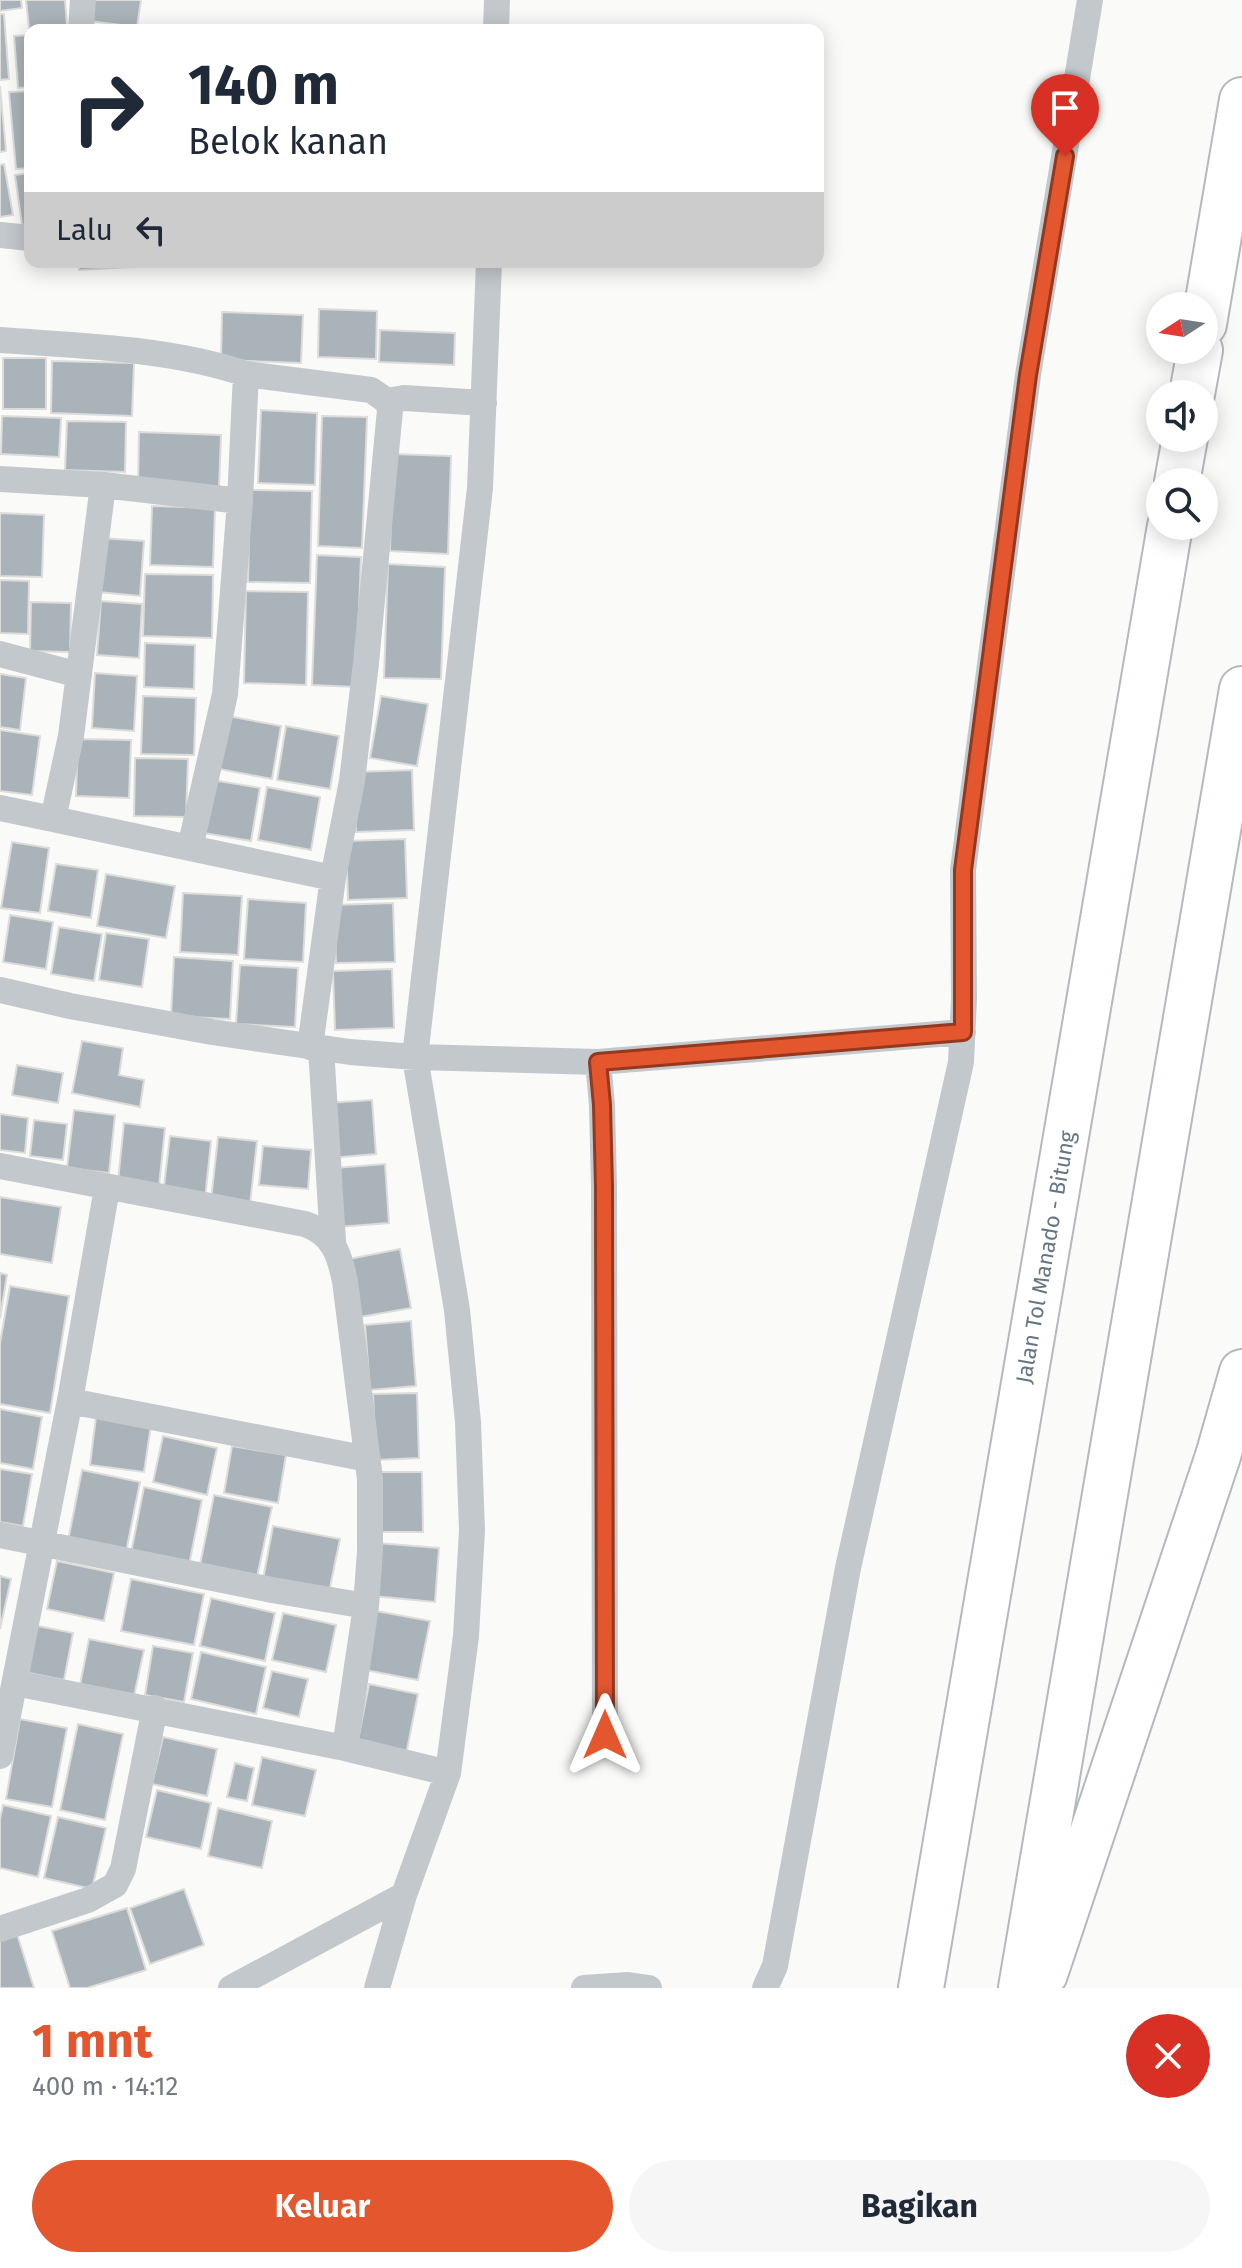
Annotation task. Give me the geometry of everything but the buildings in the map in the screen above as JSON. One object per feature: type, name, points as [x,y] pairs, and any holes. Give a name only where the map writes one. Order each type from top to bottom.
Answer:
[{"type":"highway","points":[[1209,292],[1242,100]]},
{"type":"highway","name":"Jalan Tol Manado - Bitung","points":[[921,1988],[1168,540]]},
{"type":"highway","points":[[1021,1988],[1242,689]]},
{"type":"highway","points":[[1041,1988],[1213,1470],[1242,1372]]},
{"type":"street","points":[[81,24],[83,0]]},
{"type":"street","points":[[496,24],[497,0]]},
{"type":"street","points":[[765,1988],[775,1966],[848,1568],[961,1062],[963,870],[1028,375],[1090,0]]},
{"type":"street","points":[[0,235],[24,237]]},
{"type":"street","points":[[377,1988],[404,1895],[448,1773],[466,1636],[472,1530],[468,1422],[457,1310],[415,1057],[480,488],[489,268]]},
{"type":"street","points":[[0,340],[108,348],[219,365],[246,374],[298,383],[362,388],[387,401],[404,398],[484,403]]},
{"type":"street","points":[[190,848],[225,694],[246,374]]},
{"type":"street","points":[[345,1748],[366,1606],[370,1551],[368,1459],[345,1281],[341,1258],[333,1241],[315,1048],[333,878],[352,781],[366,663],[389,422],[387,401]]},
{"type":"street","points":[[0,479],[103,485],[240,501]]},
{"type":"street","points":[[53,819],[71,736],[103,485]]},
{"type":"street","points":[[0,654],[79,675]]},
{"type":"street","points":[[0,808],[333,878]]},
{"type":"street","points":[[0,990],[124,1016],[315,1048],[415,1057],[598,1062],[963,1032]]},
{"type":"street","points":[[598,1062],[604,1187],[605,1735]]},
{"type":"street","points":[[0,1166],[305,1224],[321,1230],[333,1241]]},
{"type":"street","points":[[0,1756],[70,1401],[107,1188]]},
{"type":"street","points":[[70,1401],[368,1459]]},
{"type":"street","points":[[0,1535],[366,1606]]},
{"type":"street","points":[[15,1683],[155,1708],[448,1773]]},
{"type":"street","points":[[0,1929],[88,1900],[115,1885],[123,1869],[155,1708]]},
{"type":"street","points":[[231,1988],[404,1895]]},
{"type":"street","points":[[584,1988],[628,1985],[649,1988]]},
{"type":"route","points":[[605,1735],[604,1187],[598,1062],[963,1032],[963,870],[1028,375],[1065,156]]}]
